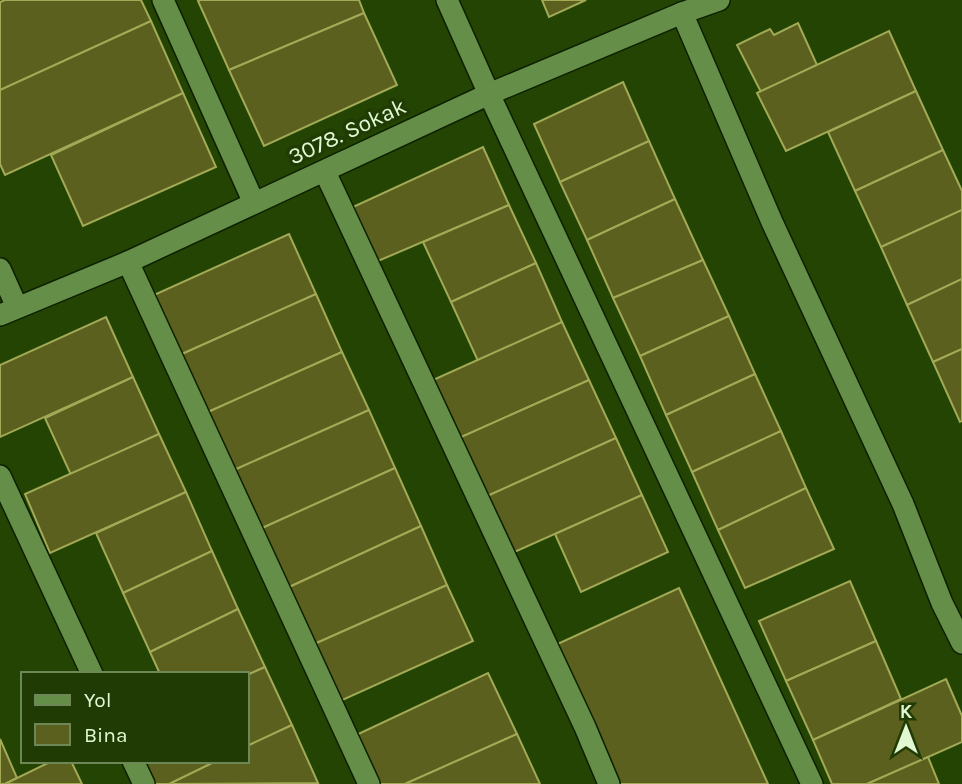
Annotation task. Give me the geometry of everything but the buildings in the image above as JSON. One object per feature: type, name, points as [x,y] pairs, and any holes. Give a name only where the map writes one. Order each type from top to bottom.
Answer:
[{"type":"street","points":[[163,0],[254,203]]},
{"type":"street","points":[[447,0],[812,784]]},
{"type":"street","name":"3078. Sokak","points":[[8,311],[128,262],[489,94],[719,0]]},
{"type":"street","points":[[682,13],[772,222],[904,504],[942,603],[962,643]]},
{"type":"street","points":[[325,172],[573,701],[609,784]]},
{"type":"street","points":[[128,262],[369,784]]},
{"type":"street","points":[[0,269],[8,311]]},
{"type":"street","points":[[0,476],[92,672]]},
{"type":"street","points":[[134,763],[144,784]]},
{"type":"shaded area","points":[[0,0],[962,0],[962,784],[0,784]]}]
